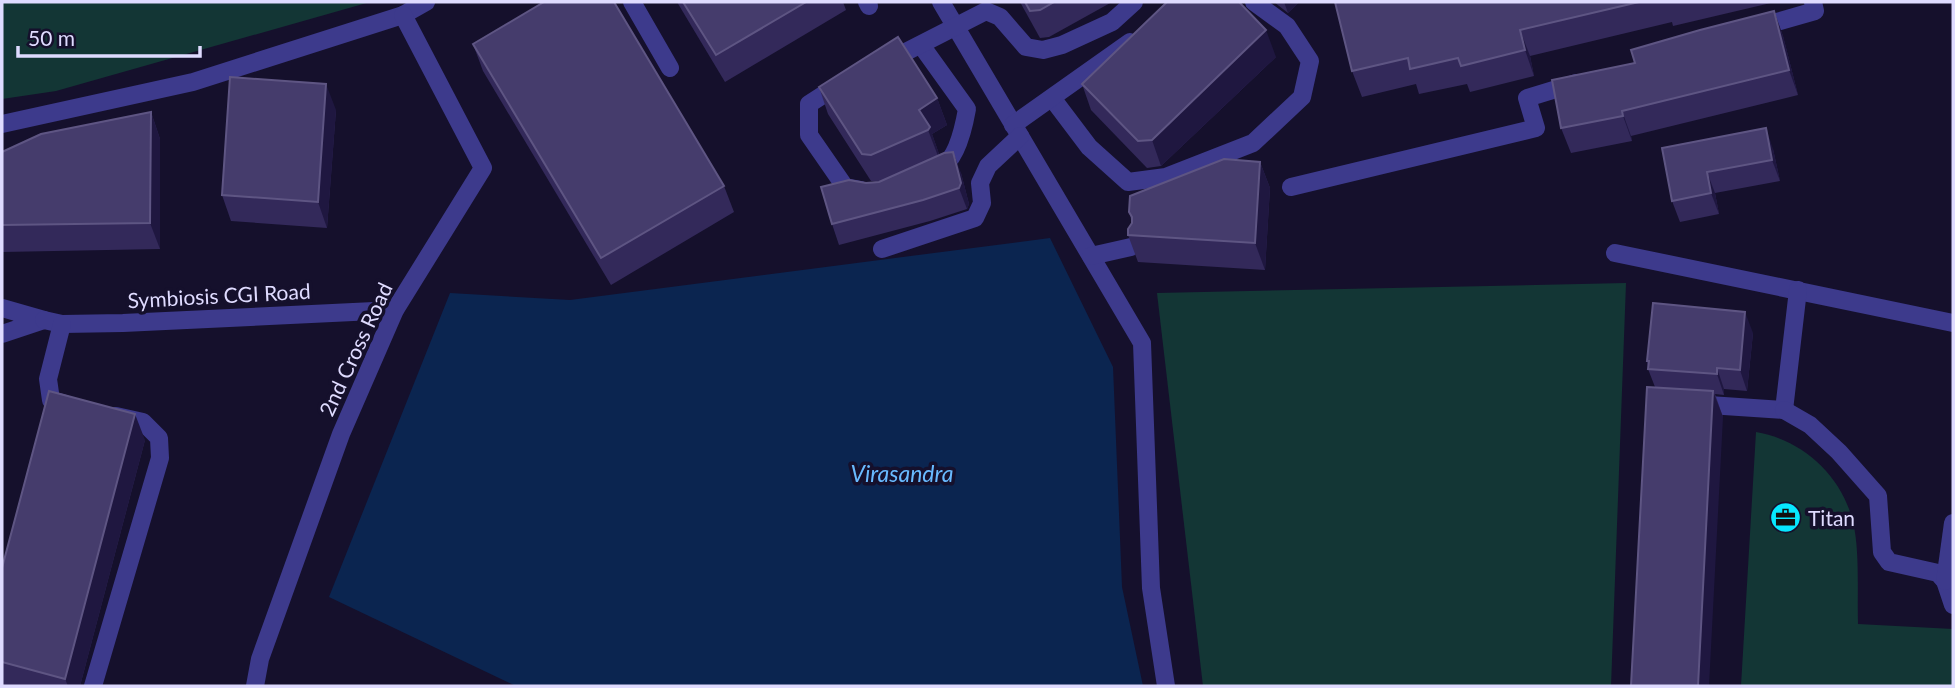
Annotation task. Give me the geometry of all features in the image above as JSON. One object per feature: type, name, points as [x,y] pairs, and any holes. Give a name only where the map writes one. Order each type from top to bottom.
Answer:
[{"type":"street","points":[[2,124],[193,82],[403,15],[426,2]]},
{"type":"street","points":[[632,2],[670,68]]},
{"type":"street","points":[[941,2],[1142,343],[1151,588],[1166,686]]},
{"type":"street","points":[[875,67],[986,11],[1000,17],[1026,47],[1043,50],[1062,45],[1112,22],[1134,2]]},
{"type":"street","points":[[1052,98],[1090,147],[1128,182],[1166,177],[1253,144],[1302,97],[1310,61],[1287,26],[1254,2]]},
{"type":"street","points":[[1736,34],[1815,10],[1813,2]]},
{"type":"street","name":"2nd Cross Road","points":[[255,686],[260,659],[341,434],[395,310],[483,169],[403,15]]},
{"type":"street","points":[[882,248],[975,218],[982,203],[980,183],[988,166],[1017,131],[1052,98],[1148,29]]},
{"type":"street","points":[[921,45],[967,109],[962,136],[946,165],[921,176]]},
{"type":"street","points":[[852,78],[809,104],[809,135],[845,187],[874,193]]},
{"type":"street","points":[[1291,187],[1536,128],[1527,98],[1592,78]]},
{"type":"street","points":[[1091,256],[1131,247]]},
{"type":"street","points":[[1615,253],[1953,323]]},
{"type":"street","points":[[1784,410],[1798,290]]},
{"type":"street","name":"Symbiosis CGI Road","points":[[2,308],[53,322]]},
{"type":"street","name":"Symbiosis CGI Road","points":[[2,334],[53,322],[136,322],[395,310]]},
{"type":"street","points":[[53,322],[48,379],[51,400],[77,407]]},
{"type":"street","points":[[1674,403],[1784,410],[1810,425],[1839,452],[1878,496],[1882,552],[1889,562],[1938,573],[1945,581],[1953,605]]},
{"type":"street","points":[[93,686],[160,458],[159,438],[143,422],[104,413]]},
{"type":"street","points":[[1945,581],[1953,523]]},
{"type":"green space","points":[[2,2],[370,2],[56,91],[2,99]]},
{"type":"green space","points":[[1626,283],[1611,686],[1203,686],[1157,293]]},
{"type":"green space","points":[[1756,432],[1789,443],[1818,463],[1830,475],[1848,505],[1855,533],[1858,624],[1953,629],[1953,686],[1741,686]]},
{"type":"water","name":"Virasandra","points":[[1050,238],[1113,367],[1122,587],[1143,686],[516,686],[329,597],[450,293],[570,300]]},
{"type":"building","points":[[544,2],[614,2],[724,186],[601,258],[473,44]]},
{"type":"building","points":[[683,2],[806,2],[716,55]]},
{"type":"building","points":[[1025,2],[1054,2],[1040,10],[1030,11]]},
{"type":"building","points":[[1167,2],[1239,2],[1266,30],[1152,140],[1138,141],[1082,84]]},
{"type":"building","points":[[1335,2],[1639,2],[1520,30],[1525,50],[1461,66],[1458,58],[1410,69],[1408,58],[1352,71]]},
{"type":"building","points":[[1774,11],[1789,70],[1622,111],[1623,116],[1561,128],[1552,80],[1635,63],[1631,50]]},
{"type":"building","points":[[898,37],[937,98],[919,110],[930,127],[871,155],[862,154],[819,87]]},
{"type":"building","points":[[230,77],[326,84],[318,202],[222,195]]},
{"type":"building","points":[[151,112],[150,223],[2,225],[2,152],[41,134]]},
{"type":"building","points":[[1766,128],[1772,160],[1707,172],[1711,193],[1672,201],[1662,148]]},
{"type":"building","points":[[953,152],[961,183],[959,188],[832,224],[821,187],[849,180],[879,182],[944,153]]},
{"type":"building","points":[[1224,159],[1260,162],[1255,243],[1128,235],[1132,223],[1129,212],[1130,196]]},
{"type":"building","points":[[1653,303],[1745,312],[1740,370],[1717,368],[1717,374],[1648,369]]},
{"type":"building","points":[[1647,387],[1713,391],[1698,686],[1631,686]]},
{"type":"building","points":[[49,391],[135,414],[65,679],[2,662],[2,568]]},
{"type":"place","name":"Titan","points":[[1785,517]]}]
